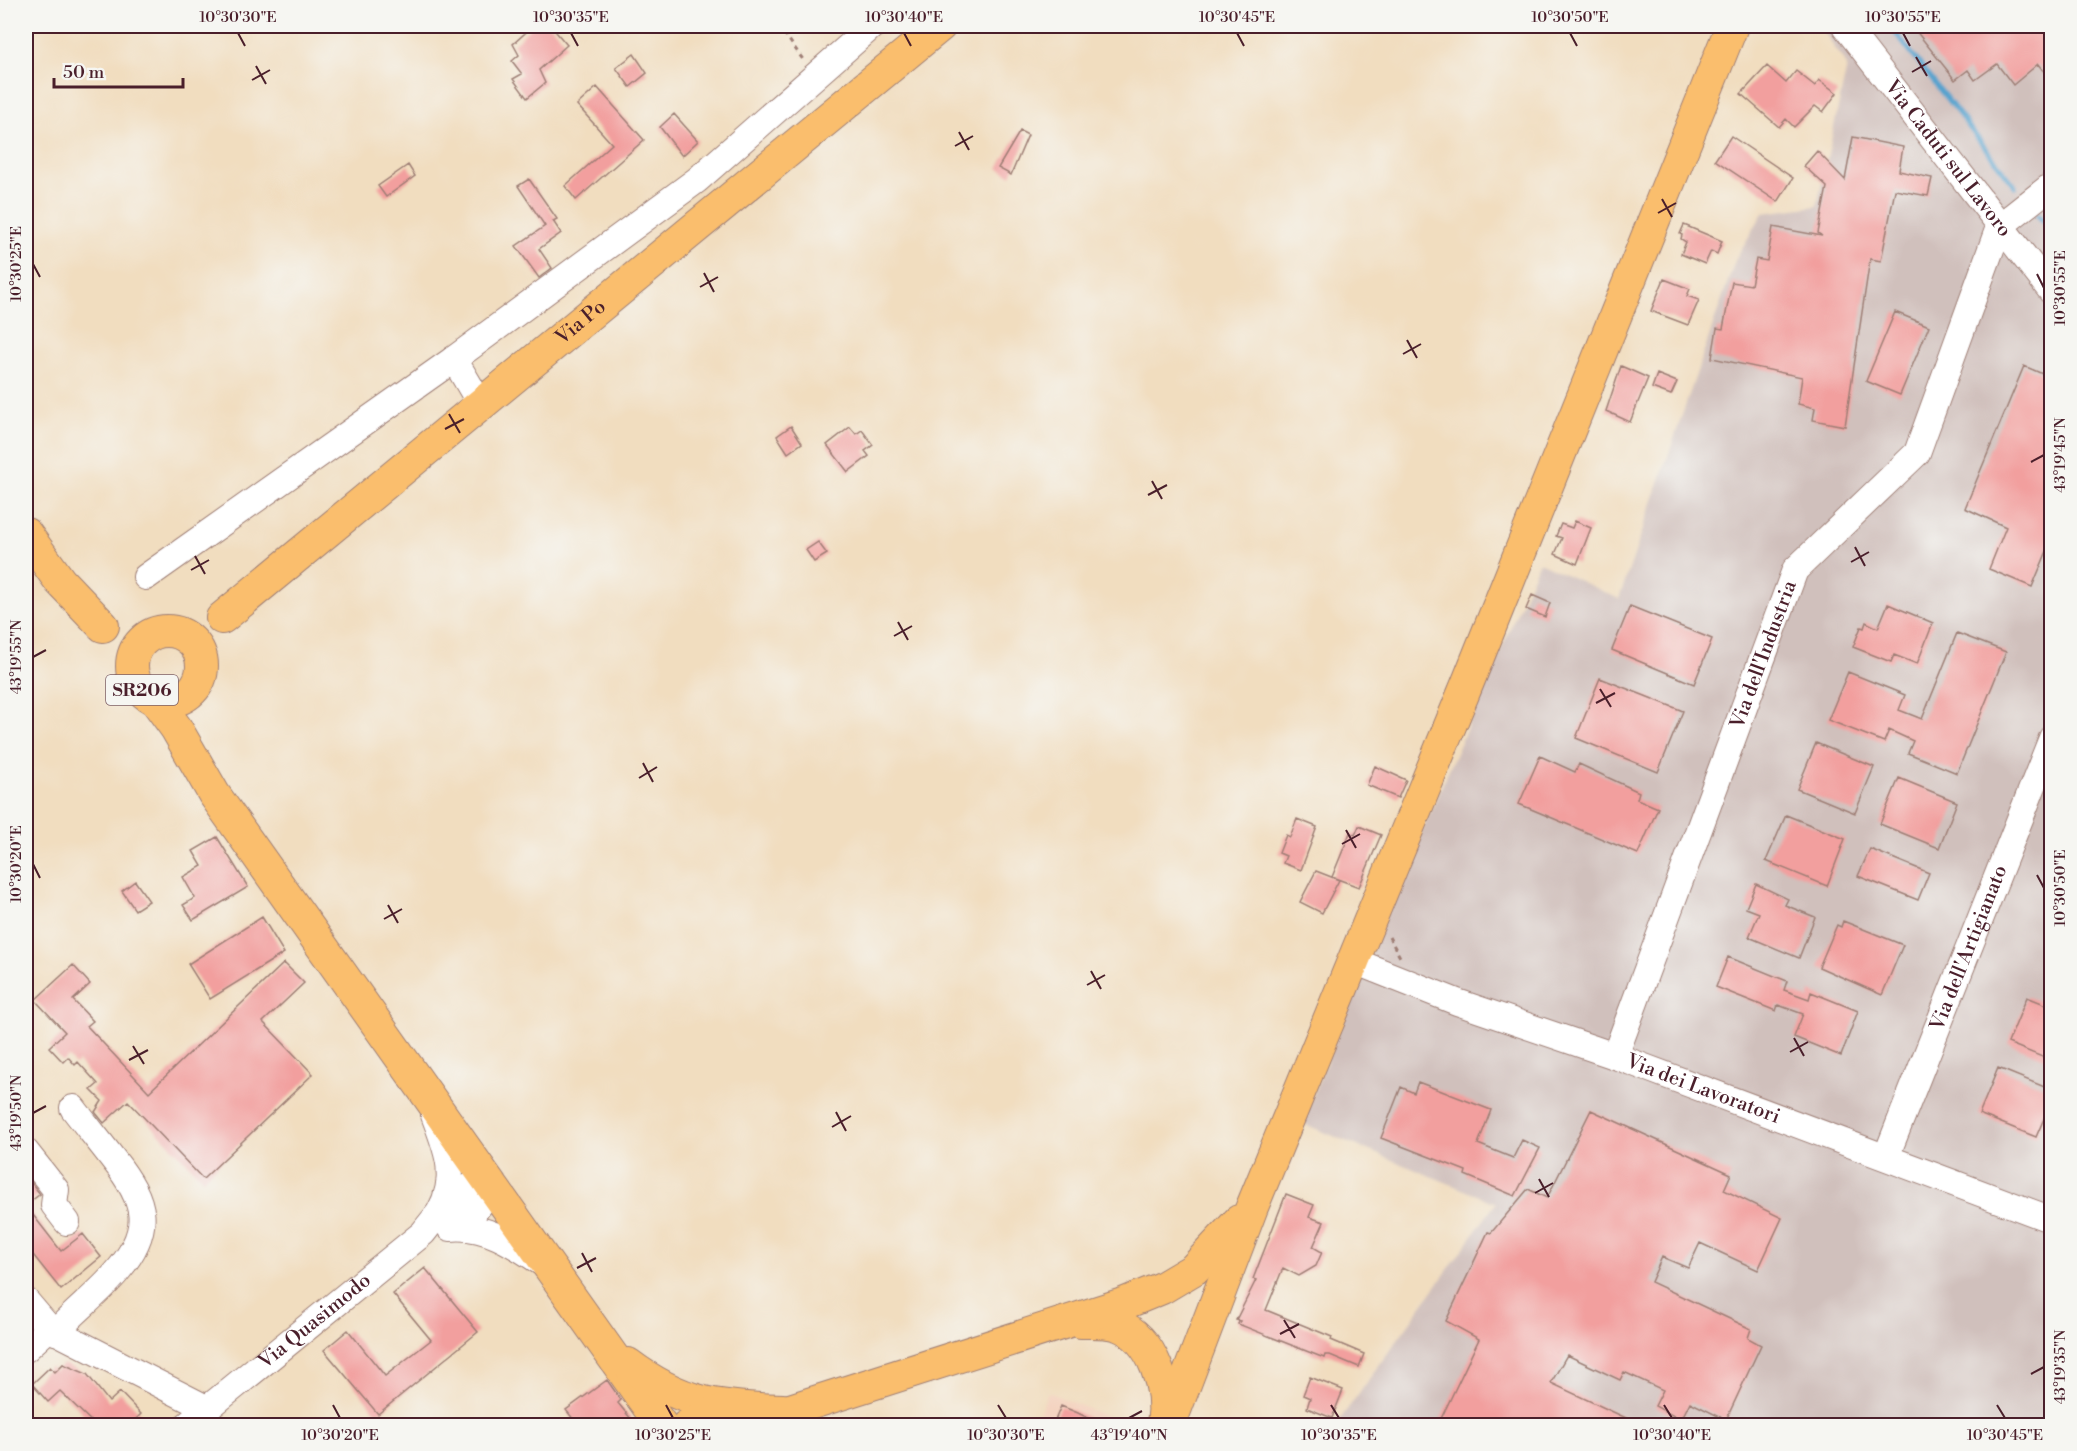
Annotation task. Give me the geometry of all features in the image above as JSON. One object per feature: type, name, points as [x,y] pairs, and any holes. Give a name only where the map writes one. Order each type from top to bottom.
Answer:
[{"type":"main road","name":"Via Po","points":[[161,633],[222,618],[940,26]]},
{"type":"main road","points":[[1169,1425],[1252,1207],[1354,961],[1732,26]]},
{"type":"main road","name":"SR206","points":[[26,534],[60,581],[103,626],[132,667],[139,687],[155,699],[177,699],[199,673],[192,641],[182,634],[103,626]]},
{"type":"main road","name":"Via Po","points":[[196,762],[187,737],[189,705],[199,673],[222,618]]},
{"type":"main road","name":"SR206","points":[[132,667],[138,647],[161,633]]},
{"type":"main road","points":[[155,699],[176,728],[214,794],[663,1425]]},
{"type":"main road","points":[[756,1425],[787,1411],[1066,1322],[1162,1288],[1194,1269],[1252,1207]]},
{"type":"main road","points":[[1066,1322],[1103,1322],[1121,1326],[1142,1343],[1154,1361],[1163,1386],[1163,1425]]},
{"type":"main road","points":[[609,1350],[654,1384],[677,1395],[729,1408],[787,1411]]},
{"type":"main road","points":[[687,1425],[704,1416],[729,1408]]},
{"type":"street","points":[[146,577],[454,359],[697,180],[872,26]]},
{"type":"street","name":"Via Caduti sul Lavoro","points":[[1845,26],[1999,227],[2052,291]]},
{"type":"street","points":[[1999,227],[2052,185]]},
{"type":"street","name":"Via dell'Industria","points":[[1615,1056],[1795,570],[1917,453],[1999,227]]},
{"type":"street","points":[[454,359],[481,405]]},
{"type":"street","name":"Via dell'Artigianato","points":[[1886,1156],[2052,738]]},
{"type":"street","name":"Via dei Lavoratori","points":[[1354,961],[1457,1002],[1615,1056],[2052,1220]]},
{"type":"street","points":[[427,1095],[440,1130],[451,1176],[446,1220]]},
{"type":"street","points":[[26,1349],[53,1330],[105,1284],[130,1254],[141,1231],[143,1212],[128,1177],[72,1108]]},
{"type":"street","points":[[26,1152],[56,1190],[54,1205],[67,1222]]},
{"type":"street","name":"Via Quasimodo","points":[[186,1425],[423,1233],[446,1220],[471,1185],[490,1184]]},
{"type":"street","name":"Via Quasimodo","points":[[446,1220],[489,1232],[517,1246],[552,1270]]},
{"type":"street","points":[[26,1301],[53,1330],[208,1408]]},
{"type":"path","points":[[779,26],[814,75]]},
{"type":"shaded area","points":[[1820,26],[2051,26],[2051,1425],[1336,1425],[1496,1203],[1302,1123],[1394,896],[1539,562],[1619,599],[1736,258],[1763,213],[1817,206],[1847,66]]},
{"type":"shaded area","points":[[1048,1392],[1126,1425],[1034,1426]]},
{"type":"building","points":[[533,26],[551,26],[567,45],[539,70],[545,83],[527,98],[513,79],[522,74],[512,61],[519,55],[513,44]]},
{"type":"building","points":[[1912,26],[2052,26],[2052,82],[2038,64],[2013,85],[1997,64],[1975,80],[1968,70],[1955,80]]},
{"type":"building","points":[[634,54],[647,73],[630,87],[616,68]]},
{"type":"building","points":[[1767,66],[1786,83],[1796,71],[1815,86],[1819,80],[1837,93],[1823,112],[1815,106],[1794,127],[1786,119],[1779,127],[1741,94]]},
{"type":"building","points":[[597,87],[644,140],[576,200],[565,186],[612,144],[577,105]]},
{"type":"building","points":[[674,114],[698,141],[682,156],[660,127]]},
{"type":"building","points":[[1020,131],[1028,135],[1011,175],[998,168]]},
{"type":"building","points":[[1731,136],[1793,178],[1778,202],[1715,160]]},
{"type":"building","points":[[1853,137],[1903,147],[1899,171],[1932,178],[1928,196],[1895,190],[1881,261],[1870,259],[1845,426],[1813,420],[1815,408],[1798,404],[1802,377],[1712,358],[1717,328],[1723,329],[1732,282],[1751,285],[1756,259],[1767,261],[1773,227],[1822,236],[1818,233],[1827,187],[1804,166],[1817,151],[1845,180]]},
{"type":"building","points":[[408,165],[415,176],[386,197],[378,186]]},
{"type":"building","points":[[529,179],[557,219],[553,221],[561,233],[539,249],[552,268],[539,278],[516,246],[545,226],[518,186]]},
{"type":"building","points":[[1684,225],[1722,241],[1717,254],[1711,251],[1705,264],[1681,254],[1686,242],[1681,239],[1680,234]]},
{"type":"building","points":[[1664,279],[1690,289],[1687,296],[1699,300],[1688,325],[1651,311]]},
{"type":"building","points":[[1895,312],[1929,326],[1900,395],[1866,381]]},
{"type":"building","points":[[1621,366],[1648,378],[1630,422],[1606,411]]},
{"type":"building","points":[[2024,366],[2052,378],[2052,539],[2032,587],[1989,569],[2006,527],[1965,508]]},
{"type":"building","points":[[1657,374],[1677,382],[1671,395],[1652,388]]},
{"type":"building","points":[[791,426],[802,443],[788,453],[777,436]]},
{"type":"building","points":[[850,427],[856,434],[862,430],[873,445],[865,451],[869,456],[848,472],[827,445]]},
{"type":"building","points":[[1575,521],[1591,528],[1577,564],[1555,554],[1562,538],[1556,536],[1561,524],[1572,528]]},
{"type":"building","points":[[818,542],[827,554],[814,562],[806,550]]},
{"type":"building","points":[[1532,595],[1550,603],[1545,617],[1526,609]]},
{"type":"building","points":[[1888,604],[1933,623],[1917,664],[1894,655],[1891,662],[1853,647],[1861,627],[1864,628],[1866,622],[1878,628]]},
{"type":"building","points":[[1630,606],[1712,639],[1694,684],[1612,650]]},
{"type":"building","points":[[1957,633],[2006,652],[1957,773],[1908,753],[1913,741],[1889,730],[1884,742],[1828,720],[1848,672],[1905,695],[1899,710],[1922,719]]},
{"type":"building","points":[[1600,678],[1683,711],[1658,772],[1576,738]]},
{"type":"building","points":[[1816,743],[1874,767],[1855,813],[1797,789]]},
{"type":"building","points":[[1540,756],[1575,772],[1579,764],[1639,792],[1637,799],[1658,808],[1638,854],[1519,804]]},
{"type":"building","points":[[1375,766],[1406,780],[1398,798],[1367,785]]},
{"type":"building","points":[[1899,778],[1957,802],[1939,848],[1880,824]]},
{"type":"building","points":[[1786,815],[1845,839],[1827,886],[1766,861]]},
{"type":"building","points":[[1297,819],[1317,827],[1301,870],[1283,863],[1286,856],[1279,853],[1286,835],[1290,837]]},
{"type":"building","points":[[1359,826],[1381,835],[1359,887],[1332,877],[1350,833],[1355,835]]},
{"type":"building","points":[[217,837],[248,887],[193,920],[183,905],[195,898],[183,877],[202,866],[193,851]]},
{"type":"building","points":[[1870,849],[1929,873],[1918,900],[1858,876]]},
{"type":"building","points":[[1316,871],[1339,880],[1322,913],[1300,902]]},
{"type":"building","points":[[135,881],[149,901],[135,910],[122,891]]},
{"type":"building","points":[[1756,884],[1788,899],[1785,905],[1815,917],[1799,958],[1749,937],[1759,913],[1746,908]]},
{"type":"building","points":[[262,917],[284,953],[210,999],[188,964]]},
{"type":"building","points":[[1843,921],[1903,945],[1882,995],[1819,967],[1837,925],[1841,927]]},
{"type":"building","points":[[1728,957],[1787,981],[1784,990],[1809,999],[1811,992],[1858,1011],[1841,1056],[1794,1037],[1803,1014],[1778,1005],[1776,1011],[1716,987]]},
{"type":"building","points":[[284,963],[304,983],[263,1022],[313,1074],[203,1179],[128,1101],[104,1123],[95,1112],[102,1101],[91,1090],[98,1084],[78,1062],[75,1065],[68,1057],[63,1062],[49,1047],[65,1032],[35,1000],[73,965],[90,984],[73,1000],[93,1021],[87,1026],[149,1092]]},
{"type":"building","points":[[2027,997],[2052,1007],[2052,1061],[2008,1043]]},
{"type":"building","points":[[1998,1068],[2052,1090],[2052,1100],[2036,1137],[1979,1114]]},
{"type":"building","points":[[1418,1082],[1491,1110],[1478,1144],[1513,1158],[1522,1140],[1540,1148],[1515,1196],[1465,1175],[1466,1171],[1381,1138],[1401,1087],[1414,1093]]},
{"type":"building","points":[[1591,1110],[1731,1174],[1724,1190],[1782,1218],[1758,1270],[1700,1243],[1688,1268],[1662,1257],[1651,1282],[1751,1329],[1748,1338],[1761,1345],[1726,1420],[1690,1402],[1681,1420],[1655,1406],[1663,1390],[1624,1372],[1620,1380],[1567,1355],[1551,1383],[1641,1425],[1438,1425],[1479,1339],[1446,1321],[1488,1232],[1491,1233],[1528,1189],[1547,1198]]},
{"type":"building","points":[[26,1176],[40,1194],[26,1205]]},
{"type":"building","points":[[1286,1194],[1314,1205],[1309,1217],[1324,1222],[1313,1247],[1322,1252],[1316,1266],[1299,1276],[1283,1268],[1266,1310],[1332,1337],[1331,1340],[1364,1354],[1359,1367],[1330,1355],[1325,1355],[1324,1358],[1238,1324],[1240,1321],[1236,1320],[1256,1280],[1253,1279]]},
{"type":"building","points":[[26,1206],[61,1251],[83,1234],[101,1257],[61,1290],[26,1246]]},
{"type":"building","points":[[425,1268],[478,1332],[378,1414],[324,1350],[348,1330],[385,1376],[431,1340],[393,1294]]},
{"type":"building","points":[[63,1364],[87,1374],[109,1402],[120,1392],[141,1414],[130,1425],[95,1425],[60,1391],[48,1402],[32,1384],[50,1367],[55,1372]]},
{"type":"building","points":[[1310,1377],[1343,1390],[1332,1418],[1307,1408],[1310,1398],[1303,1395]]},
{"type":"building","points":[[607,1380],[621,1400],[618,1403],[636,1425],[578,1425],[566,1410]]},
{"type":"building","points":[[1061,1406],[1078,1413],[1102,1425],[1053,1425]]},
{"type":"waterway","points":[[1890,26],[2015,186]]},
{"type":"waterway","points":[[2038,215],[2052,233]]}]
